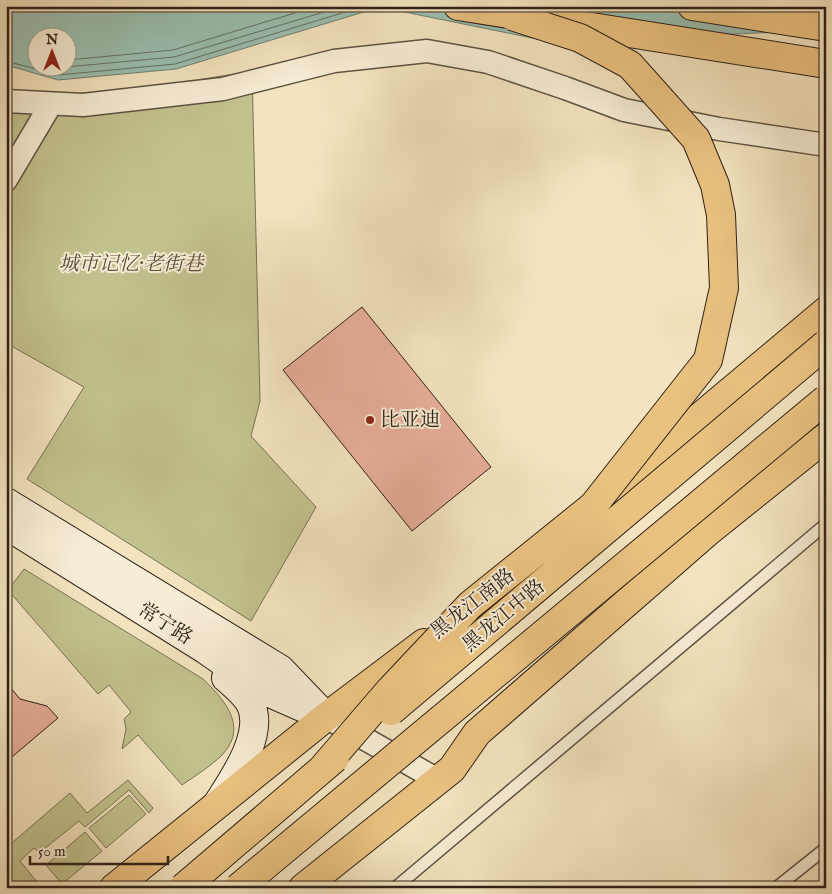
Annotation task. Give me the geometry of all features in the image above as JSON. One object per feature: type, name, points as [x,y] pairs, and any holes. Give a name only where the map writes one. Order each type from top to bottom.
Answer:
[{"type":"highway","points":[[458,6],[826,64]]},
{"type":"highway","points":[[692,6],[826,27]]},
{"type":"highway","points":[[512,16],[580,38],[630,66],[696,139],[715,185],[721,215],[724,288],[708,360],[592,506]]},
{"type":"highway","points":[[322,769],[390,690],[470,605],[592,506],[752,356],[826,297]]},
{"type":"highway","name":"黑龙江南路","points":[[114,888],[326,717],[476,605],[826,311]]},
{"type":"highway","name":"黑龙江中路","points":[[183,888],[826,344]]},
{"type":"highway","name":"黑龙江中路","points":[[238,888],[826,399]]},
{"type":"highway","points":[[303,888],[452,769],[477,733],[710,530],[825,440]]},
{"type":"main road","name":"常宁路","points":[[6,502],[280,669],[326,717]]},
{"type":"main road","name":"常宁路","points":[[6,525],[206,650],[263,690],[326,717]]},
{"type":"main road","points":[[206,650],[226,678],[250,704],[254,720],[252,735],[243,762],[217,804]]},
{"type":"street","points":[[6,101],[82,105],[223,89],[334,62],[427,51],[488,62],[624,110],[719,129],[826,145]]},
{"type":"street","points":[[6,180],[52,104]]},
{"type":"street","points":[[326,717],[438,780]]},
{"type":"lane","points":[[395,888],[826,524]]},
{"type":"lane","points":[[776,888],[826,848]]},
{"type":"green space","name":"城市记忆·老街巷","points":[[252,71],[260,401],[251,436],[316,507],[251,621],[27,479],[84,387],[6,343],[6,91],[56,95],[142,89]]},
{"type":"green space","points":[[24,569],[203,679],[225,704],[233,724],[230,745],[222,755],[182,785],[138,735],[122,749],[126,729],[124,719],[131,712],[109,685],[98,694],[8,590]]},
{"type":"green space","points":[[128,780],[153,808],[149,813],[129,790],[85,827],[79,821],[39,853],[34,848],[20,861],[42,888],[6,888],[6,848],[70,793],[87,813]]},
{"type":"green space","points":[[129,795],[146,814],[106,848],[89,828]]},
{"type":"green space","points":[[85,832],[102,851],[62,884],[46,865]]},
{"type":"water","points":[[6,6],[826,6],[826,30],[552,42],[380,7],[176,69],[58,80],[51,78],[78,78],[78,28],[28,28],[28,71],[6,65]]},
{"type":"building","points":[[362,307],[491,467],[412,531],[283,370]]},
{"type":"building","points":[[6,682],[20,699],[47,706],[58,718],[6,762]]},
{"type":"place","name":"比亚迪","points":[[370,420]]}]
